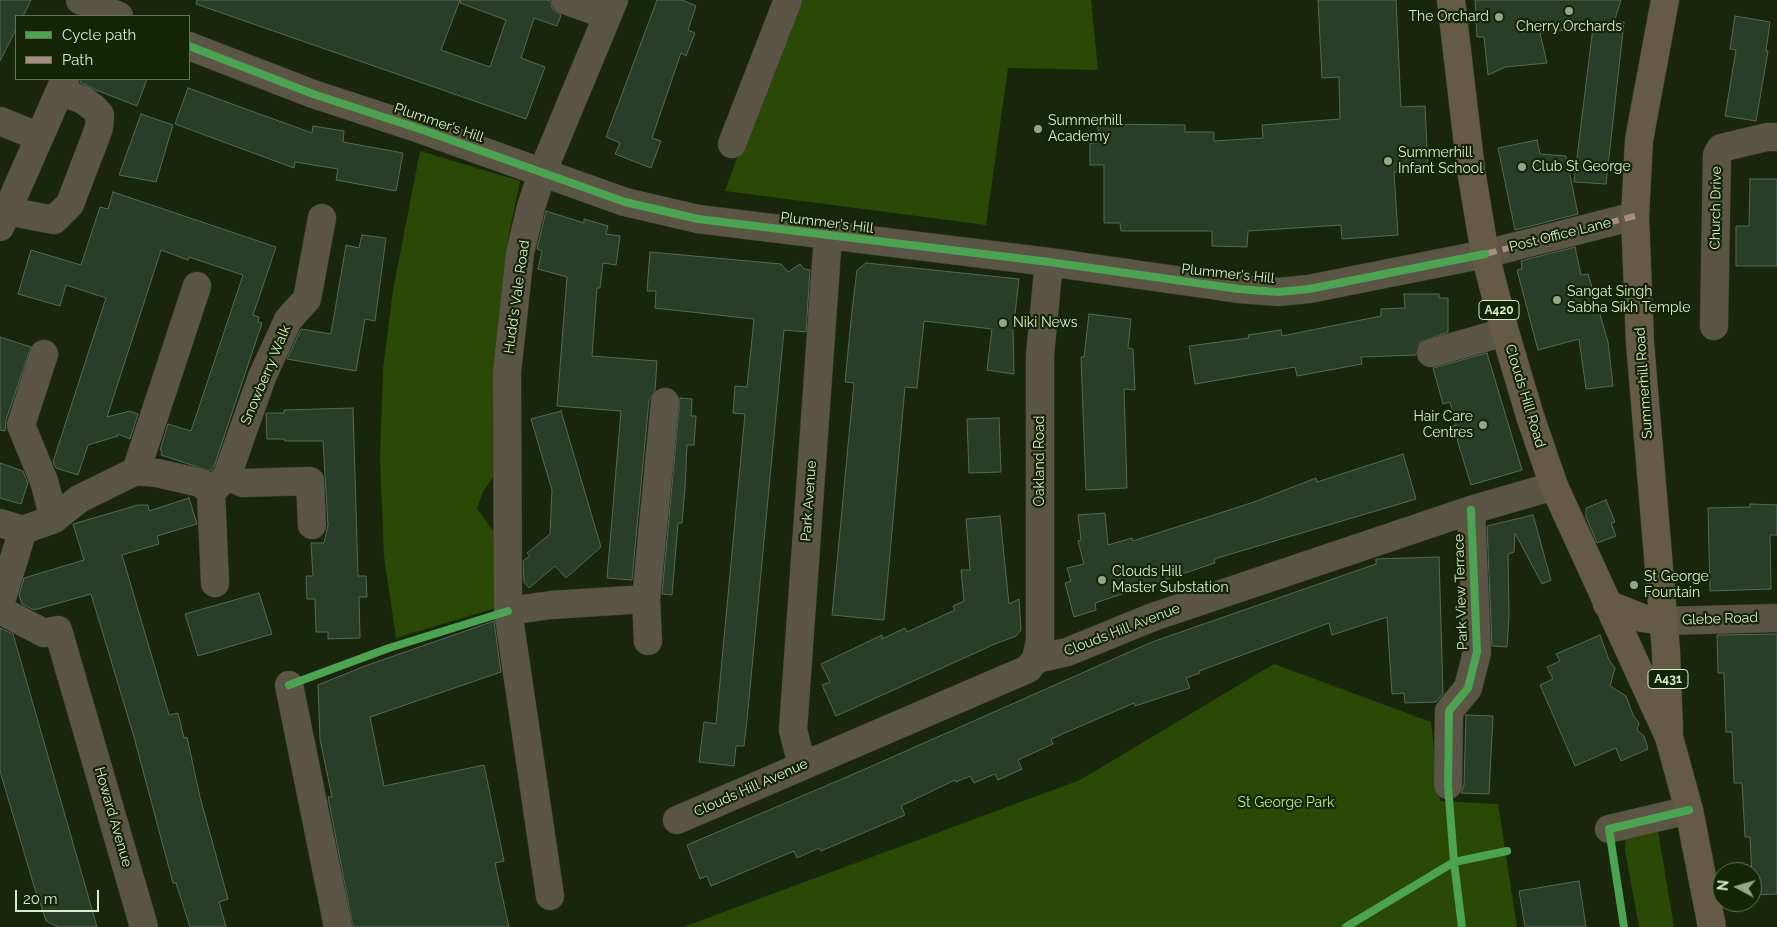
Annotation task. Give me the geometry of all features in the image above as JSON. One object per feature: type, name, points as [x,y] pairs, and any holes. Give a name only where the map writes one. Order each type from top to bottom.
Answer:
[{"type":"main road","name":"Clouds Hill Road","points":[[1452,0],[1472,170],[1485,254],[1505,332],[1530,416],[1554,486],[1606,604]]},
{"type":"main road","name":"Summerhill Road","points":[[1664,0],[1639,140],[1635,216],[1640,343],[1668,684],[1669,737]]},
{"type":"main road","points":[[1606,604],[1642,618],[1663,621]]},
{"type":"main road","name":"A420","points":[[1606,604],[1669,737],[1689,810],[1712,927]]},
{"type":"street","points":[[565,0],[610,8]]},
{"type":"street","points":[[732,144],[788,0]]},
{"type":"street","name":"Hudd's Vale Road","points":[[550,896],[508,611],[507,372],[520,252],[542,173],[610,8]]},
{"type":"street","name":"Plummer's Hill","points":[[190,46],[313,94],[420,128],[625,202],[698,219],[1049,262],[1239,289],[1278,292],[1309,289],[1485,254]]},
{"type":"street","points":[[62,85],[94,108],[100,115],[99,128],[70,204],[54,220],[3,219],[39,137],[62,85]]},
{"type":"street","points":[[0,121],[39,137]]},
{"type":"street","name":"Church Drive","points":[[1714,326],[1717,155],[1721,148],[1767,137],[1777,137]]},
{"type":"street","name":"Post Office Lane","points":[[1485,254],[1635,216]]},
{"type":"street","name":"Snowberry Walk","points":[[215,583],[219,484],[262,377],[288,320],[307,299],[322,218]]},
{"type":"street","name":"Park Avenue","points":[[802,765],[793,730],[828,236]]},
{"type":"street","name":"Oakland Road","points":[[1036,659],[1040,641],[1040,355],[1049,262]]},
{"type":"street","points":[[136,471],[197,286]]},
{"type":"street","points":[[1431,353],[1505,332]]},
{"type":"street","points":[[44,354],[21,426],[44,481],[54,519]]},
{"type":"street","points":[[648,642],[646,599],[665,402]]},
{"type":"street","points":[[0,604],[12,527],[54,519],[79,499],[136,471],[157,473],[201,483],[310,481],[312,525]]},
{"type":"street","name":"Clouds Hill Avenue","points":[[677,820],[1028,669],[1036,659],[1067,652],[1153,617],[1471,510],[1554,486]]},
{"type":"street","name":"Park View Terrace","points":[[1448,785],[1449,711],[1468,688],[1477,652],[1471,510]]},
{"type":"street","points":[[508,611],[551,605],[646,599]]},
{"type":"street","name":"Howard Avenue","points":[[0,610],[44,633],[58,630],[144,927]]},
{"type":"street","name":"Glebe Road","points":[[1663,621],[1777,618]]},
{"type":"street","points":[[289,685],[338,927]]},
{"type":"street","points":[[1609,829],[1689,810]]},
{"type":"green space","points":[[797,0],[1091,0],[1098,70],[1008,68],[986,225],[725,191],[783,32]]},
{"type":"green space","points":[[420,151],[520,181],[508,239],[495,370],[494,476],[483,492],[477,509],[495,533],[499,607],[396,638],[384,556],[380,458],[383,369],[393,290]]},
{"type":"green space","name":"St George Park","points":[[1274,664],[1431,722],[1440,801],[1498,804],[1517,927],[683,927],[1080,780]]},
{"type":"green space","points":[[1658,831],[1674,927],[1639,927],[1625,850],[1626,836]]},
{"type":"building","points":[[0,0],[31,0],[24,15],[15,15],[15,31],[0,61]]},
{"type":"building","points":[[197,0],[460,0],[547,0],[550,1],[553,10],[561,15],[557,26],[534,18],[521,58],[545,67],[526,119],[196,4]],"holes":[[[460,0],[460,3],[506,20],[490,67],[441,50]]]},
{"type":"building","points":[[657,0],[682,0],[696,6],[688,30],[695,33],[686,56],[681,53],[652,138],[661,141],[651,168],[615,154],[620,143],[606,137]]},
{"type":"building","points":[[1318,0],[1396,0],[1401,107],[1425,106],[1428,169],[1394,172],[1398,235],[1342,239],[1341,225],[1248,231],[1247,247],[1212,246],[1212,231],[1121,231],[1120,223],[1104,223],[1104,165],[1090,165],[1090,143],[1098,143],[1098,124],[1185,125],[1185,132],[1214,132],[1214,141],[1263,138],[1262,125],[1340,119],[1339,77],[1322,78]]},
{"type":"building","points":[[1475,0],[1621,0],[1614,22],[1624,22],[1606,184],[1574,182],[1593,27],[1540,33],[1547,63],[1505,67],[1488,75],[1484,37],[1477,37]]},
{"type":"building","points":[[1735,16],[1770,22],[1766,51],[1768,51],[1756,121],[1725,116],[1736,50],[1730,49]]},
{"type":"building","points":[[80,80],[147,80],[137,106],[80,82]]},
{"type":"building","points":[[188,88],[312,133],[313,126],[344,131],[343,142],[403,153],[396,191],[336,180],[338,169],[295,162],[294,168],[175,124]]},
{"type":"building","points":[[141,114],[173,125],[156,182],[119,175]]},
{"type":"building","points":[[1537,140],[1540,154],[1566,156],[1578,214],[1515,230],[1498,148]]},
{"type":"building","points":[[1750,179],[1777,179],[1777,266],[1736,266],[1736,226],[1749,226]]},
{"type":"building","points":[[113,192],[276,247],[253,315],[259,317],[258,322],[262,323],[214,467],[210,471],[161,455],[162,451],[160,450],[168,424],[191,431],[243,275],[189,257],[188,260],[161,250],[107,417],[130,411],[138,414],[130,439],[118,434],[118,436],[88,445],[78,475],[56,468],[53,462],[106,298],[66,285],[60,306],[18,294],[31,250],[81,265],[100,207],[108,209]]},
{"type":"building","points":[[546,211],[584,223],[584,219],[608,226],[606,234],[620,236],[616,265],[603,263],[600,288],[597,288],[592,356],[657,361],[655,391],[649,400],[632,580],[607,578],[621,411],[557,406],[567,277],[538,269],[542,251],[537,249]]},
{"type":"building","points":[[362,235],[386,238],[375,321],[365,319],[356,371],[287,359],[301,329],[331,334],[346,245],[359,248]]},
{"type":"building","name":"Sangat Singh Sabha Sikh Temple","points":[[1575,247],[1581,275],[1588,274],[1608,342],[1613,386],[1586,389],[1579,339],[1538,350],[1517,270],[1522,269],[1521,261]]},
{"type":"building","points":[[650,252],[781,264],[788,272],[800,264],[804,269],[810,270],[806,332],[784,330],[747,720],[744,746],[736,746],[734,766],[699,762],[704,722],[716,724],[745,414],[733,413],[735,386],[747,387],[754,319],[655,308],[656,291],[647,291]]},
{"type":"building","points":[[866,263],[1019,279],[1013,331],[1014,374],[987,370],[992,329],[924,321],[917,388],[905,387],[884,620],[832,615],[854,383],[845,382],[857,270]]},
{"type":"building","points":[[1404,294],[1439,294],[1439,298],[1448,298],[1448,332],[1420,342],[1416,355],[1361,357],[1362,364],[1297,376],[1295,367],[1195,384],[1189,346],[1249,338],[1248,335],[1281,330],[1282,336],[1381,316],[1381,309],[1405,308]]},
{"type":"building","points":[[1089,314],[1131,319],[1128,348],[1133,349],[1135,390],[1124,389],[1127,488],[1086,490],[1081,357],[1084,357]]},
{"type":"building","points":[[0,337],[31,347],[6,420],[5,431],[0,430]]},
{"type":"building","points":[[1487,353],[1522,470],[1471,485],[1453,426],[1456,425],[1450,402],[1443,404],[1433,368]]},
{"type":"building","points":[[680,398],[692,399],[691,416],[696,416],[694,445],[687,445],[682,523],[678,523],[672,595],[662,594]]},
{"type":"building","points":[[353,408],[358,576],[366,576],[367,597],[359,597],[360,638],[328,639],[328,632],[316,632],[315,599],[307,599],[306,576],[313,576],[311,543],[324,543],[328,525],[323,441],[267,439],[266,413],[284,413],[284,410]]},
{"type":"building","points":[[561,411],[601,547],[566,578],[555,566],[529,588],[524,582],[523,561],[530,556],[527,553],[550,534],[552,490],[531,419]]},
{"type":"building","points":[[999,418],[1001,472],[969,473],[967,419]]},
{"type":"building","points":[[1403,454],[1416,499],[1214,559],[1215,563],[1095,603],[1096,610],[1074,617],[1065,583],[1071,581],[1067,568],[1084,564],[1078,541],[1081,540],[1078,515],[1105,513],[1108,545],[1132,538],[1133,541],[1254,502],[1316,478],[1317,482]]},
{"type":"building","points":[[0,463],[23,471],[28,483],[21,504],[0,498]]},
{"type":"building","points":[[189,498],[197,524],[157,536],[159,544],[122,555],[169,715],[178,713],[184,738],[187,737],[200,797],[228,899],[219,902],[226,927],[190,927],[176,883],[173,883],[134,737],[91,594],[34,610],[22,604],[19,595],[24,578],[84,560],[73,524],[138,505],[148,505],[149,511]]},
{"type":"building","points":[[1606,500],[1615,522],[1611,523],[1616,536],[1597,543],[1586,517],[1586,508]]},
{"type":"building","points":[[1750,504],[1777,505],[1777,535],[1770,535],[1771,589],[1710,591],[1708,508],[1750,507]]},
{"type":"building","points":[[1533,515],[1551,580],[1542,584],[1515,533],[1514,552],[1508,554],[1509,616],[1507,647],[1492,646],[1487,526]]},
{"type":"building","points":[[1000,516],[1009,604],[1019,599],[1021,630],[1016,636],[836,716],[822,685],[830,682],[821,664],[882,635],[882,639],[905,628],[907,632],[955,610],[953,606],[964,601],[961,570],[970,570],[966,519]]},
{"type":"building","points":[[1439,557],[1443,694],[1436,702],[1405,703],[1404,693],[1392,694],[1387,617],[1332,635],[1329,623],[1199,671],[1200,673],[1186,678],[1190,688],[1135,706],[1134,703],[1051,739],[1053,744],[1018,760],[1022,769],[998,780],[995,774],[974,783],[970,776],[956,782],[955,780],[901,806],[905,815],[821,851],[819,848],[797,858],[794,851],[711,886],[707,876],[700,879],[687,845],[863,770],[1152,642],[1376,564],[1376,559]]},
{"type":"building","points":[[259,593],[272,634],[198,656],[185,614]]},
{"type":"building","points":[[494,621],[501,672],[370,717],[384,786],[484,765],[504,861],[495,863],[509,927],[353,927],[328,797],[332,797],[320,739],[318,685],[365,666]]},
{"type":"building","points":[[0,628],[13,634],[97,927],[58,927],[46,921],[39,903],[0,771]]},
{"type":"building","points":[[1777,634],[1777,894],[1762,895],[1762,862],[1751,862],[1750,837],[1745,837],[1742,783],[1734,783],[1732,732],[1726,732],[1724,673],[1718,673],[1717,635]]},
{"type":"building","points":[[1600,635],[1609,660],[1615,668],[1610,686],[1626,696],[1633,715],[1639,723],[1637,730],[1644,736],[1648,749],[1621,761],[1616,748],[1575,766],[1540,685],[1553,679],[1547,667],[1560,661],[1556,654]]},
{"type":"building","points":[[1466,715],[1493,716],[1489,794],[1461,793],[1464,785]]},
{"type":"building","points":[[1579,881],[1586,927],[1525,927],[1519,891]]},
{"type":"marked path","points":[[1485,254],[1635,216]]},
{"type":"cycle path","points":[[190,46],[313,94],[420,129],[625,202],[698,219],[1049,262],[1239,289],[1278,292],[1309,289],[1485,254]]},
{"type":"cycle path","points":[[1462,927],[1454,862],[1448,785],[1449,711],[1468,688],[1477,652],[1471,510]]},
{"type":"cycle path","points":[[289,685],[389,648],[508,611]]},
{"type":"cycle path","points":[[1624,927],[1609,829],[1689,810]]},
{"type":"cycle path","points":[[1346,927],[1454,862],[1507,851]]},
{"type":"place","name":"Cherry Orchards","points":[[1569,11]]},
{"type":"place","name":"The Orchard","points":[[1499,17]]},
{"type":"place","name":"Summerhill Academy","points":[[1038,129]]},
{"type":"place","name":"Summerhill Infant School","points":[[1388,161]]},
{"type":"place","name":"Club St George","points":[[1522,167]]},
{"type":"place","name":"Sangat Singh Sabha Sikh Temple","points":[[1557,300]]},
{"type":"place","name":"Niki News","points":[[1003,323]]},
{"type":"place","name":"Hair Care Centres","points":[[1483,425]]},
{"type":"place","name":"Clouds Hill Master Substation","points":[[1102,580]]},
{"type":"place","name":"St George Fountain","points":[[1634,585]]}]
